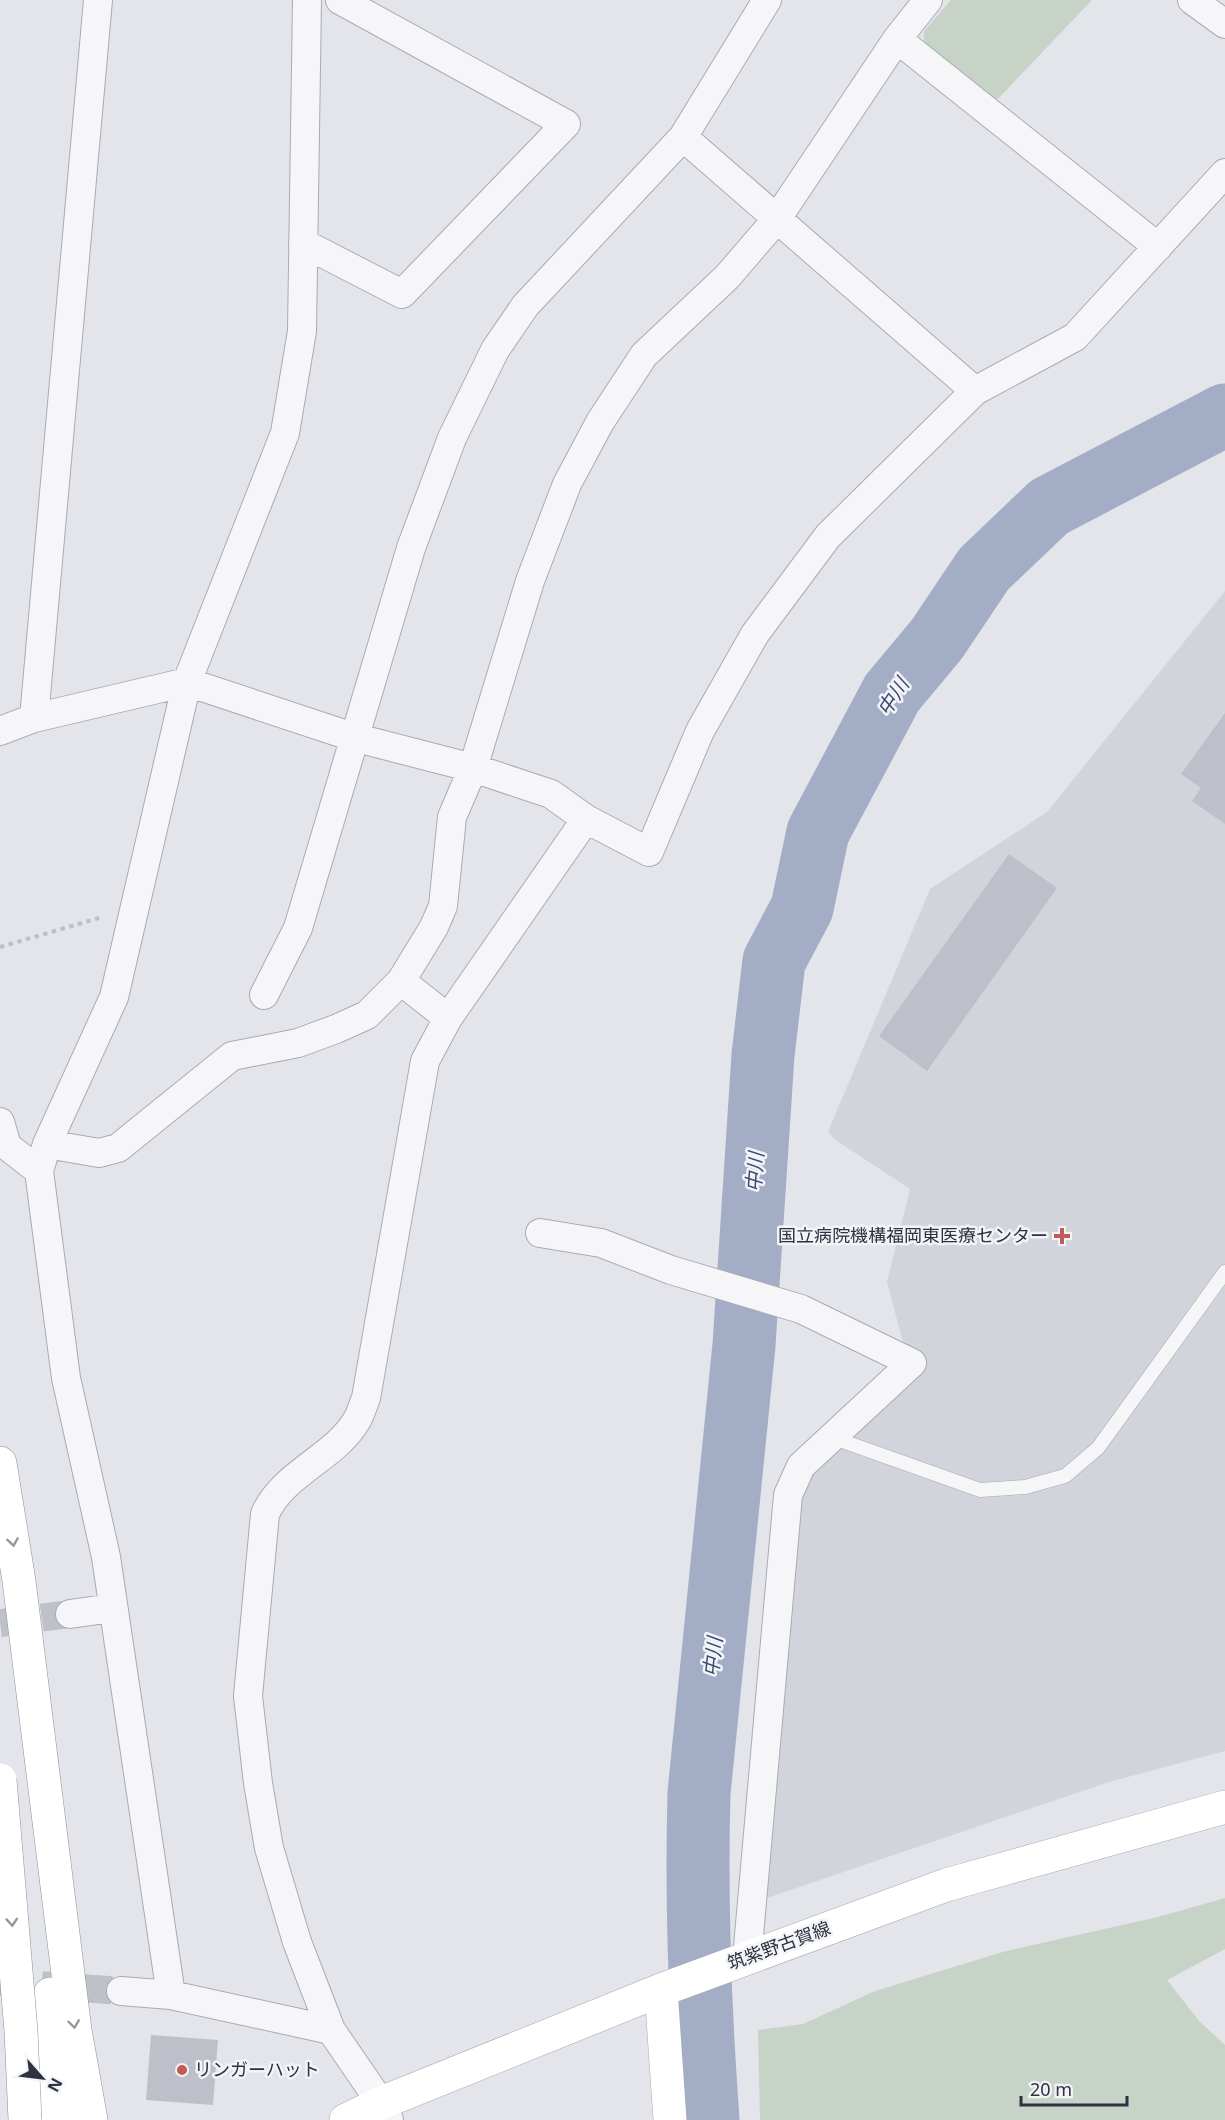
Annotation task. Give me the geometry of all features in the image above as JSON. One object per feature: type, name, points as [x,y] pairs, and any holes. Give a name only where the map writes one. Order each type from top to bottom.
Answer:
[{"type":"main road","points":[[0,1463],[19,1581],[75,2030],[91,2120]]},
{"type":"main road","points":[[29,1674],[58,2120]]},
{"type":"main road","points":[[0,1780],[21,2031],[25,2120]]},
{"type":"main road","name":"筑紫野古賀線","points":[[345,2120],[385,2111],[670,1987],[946,1885],[1225,1807]]},
{"type":"main road","points":[[670,1987],[670,2120]]},
{"type":"street","points":[[34,718],[98,0]]},
{"type":"street","points":[[171,1995],[106,1557],[66,1378],[43,1158],[114,997],[187,682],[285,433],[302,331],[307,0]]},
{"type":"street","points":[[303,243],[402,294],[566,124],[340,0]]},
{"type":"street","points":[[0,1122],[8,1146],[43,1158],[99,1153],[117,1148],[232,1056],[298,1042],[336,1029],[367,1015],[401,981],[434,927],[443,906],[452,817],[473,768],[530,581],[567,484],[600,422],[644,355],[727,277],[776,220],[897,39],[928,0]]},
{"type":"street","points":[[1192,0],[1225,24]]},
{"type":"street","points":[[264,995],[298,928],[411,548],[452,438],[495,350],[525,306],[683,137],[762,2]]},
{"type":"street","points":[[897,39],[1158,247]]},
{"type":"street","points":[[683,137],[975,391]]},
{"type":"street","points":[[0,731],[34,718],[187,682],[353,737],[473,768],[551,794],[586,819],[649,852],[700,731],[755,634],[828,536],[975,391],[1075,337],[1225,173]]},
{"type":"street","points":[[385,2111],[331,2030],[297,1942],[269,1848],[258,1783],[248,1696],[265,1514],[272,1499],[343,1437],[357,1420],[366,1398],[425,1061],[448,1018],[586,819]]},
{"type":"street","points":[[401,981],[448,1018]]},
{"type":"street","points":[[540,1233],[601,1243],[671,1270],[801,1309],[912,1363],[801,1466],[788,1495],[739,1961]]},
{"type":"street","points":[[70,1614],[112,1608]]},
{"type":"street","points":[[120,1991],[171,1995],[331,2030]]},
{"type":"lane","points":[[831,1437],[980,1490],[1024,1487],[1065,1476],[1098,1448],[1225,1272]]},
{"type":"path","points":[[0,946],[134,908]]},
{"type":"shaded area","name":"国立病院機構福岡東医療センター","points":[[1225,591],[1225,1751],[1109,1782],[764,1899],[803,1475],[913,1380],[887,1282],[910,1189],[837,1141],[828,1132],[930,889],[1047,812]]},
{"type":"green space","points":[[951,0],[1092,0],[993,104],[924,48],[924,31]]},
{"type":"green space","points":[[1225,1898],[1225,1949],[1167,1980],[1200,2022],[1225,2045],[1225,2120],[760,2120],[758,2030],[803,2024],[875,1991],[1006,1951],[1158,1917]]},
{"type":"building","points":[[1225,713],[1225,824],[1192,801],[1201,788],[1181,774]]},
{"type":"building","points":[[1009,854],[1057,888],[927,1071],[879,1036]]},
{"type":"building","name":"リンガーハット","points":[[151,2035],[218,2040],[213,2105],[146,2100]]},
{"type":"waterway","name":"中川","points":[[708,2120],[699,1956],[699,1793],[744,1345],[763,1055],[774,961],[802,908],[818,832],[892,693],[937,639],[984,569],[1049,507],[1225,415]]},
{"type":"tunnel","points":[[0,1623],[70,1614]]},
{"type":"tunnel","points":[[0,1982],[121,1991]]},
{"type":"place","name":"国立病院機構福岡東医療センター","points":[[1062,1236]]},
{"type":"place","name":"リンガーハット","points":[[182,2070]]}]
